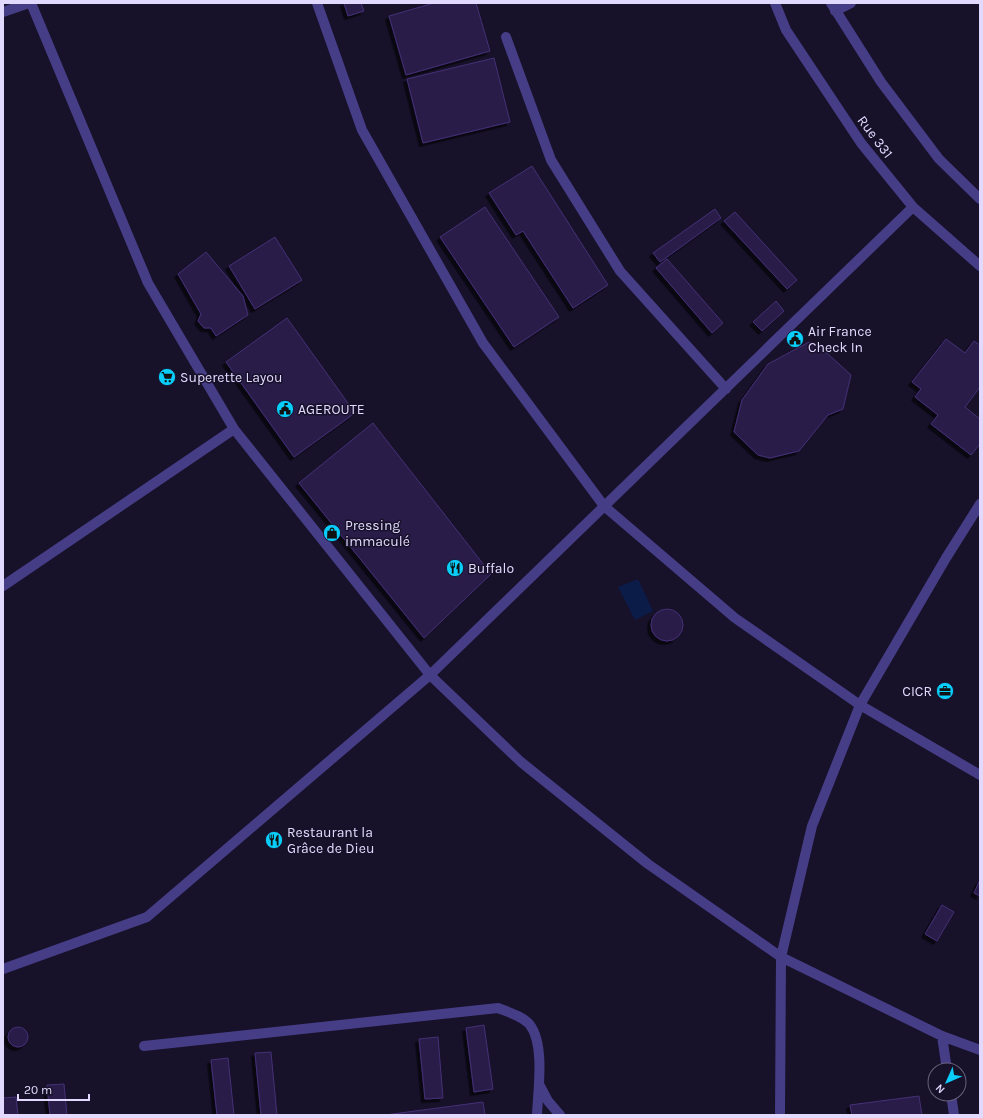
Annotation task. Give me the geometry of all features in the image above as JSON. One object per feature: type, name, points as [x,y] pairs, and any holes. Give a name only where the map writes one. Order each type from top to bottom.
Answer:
[{"type":"street","points":[[3,12],[30,3],[148,283],[234,429],[430,675],[521,762],[648,864],[781,957],[942,1036],[980,1050]]},
{"type":"street","points":[[317,3],[362,130],[483,343],[604,506],[735,618],[860,706],[980,775]]},
{"type":"street","name":"Rue 331","points":[[775,3],[786,30],[861,143],[913,207],[980,266]]},
{"type":"street","points":[[851,3],[833,7],[881,82],[939,159],[980,199]]},
{"type":"street","points":[[506,37],[551,160],[620,271],[726,389]]},
{"type":"street","points":[[3,969],[147,917],[430,675],[913,207]]},
{"type":"street","points":[[3,586],[234,429]]},
{"type":"street","points":[[780,1115],[781,957],[812,826],[860,706],[946,558],[980,504]]},
{"type":"street","points":[[144,1046],[498,1008],[514,1014],[530,1024],[538,1041],[539,1082],[537,1115]]},
{"type":"street","points":[[942,1036],[946,1062]]},
{"type":"street","points":[[539,1082],[548,1101],[560,1115]]},
{"type":"street","points":[[952,1102],[954,1115]]},
{"type":"water","points":[[638,579],[653,611],[635,620],[618,587]]},
{"type":"building","points":[[344,3],[361,3],[364,11],[348,16]]},
{"type":"building","points":[[434,3],[476,3],[490,51],[406,75],[389,16]]},
{"type":"building","points":[[494,58],[510,122],[423,143],[407,79]]},
{"type":"building","points":[[532,166],[608,285],[573,308],[523,231],[516,235],[489,193]]},
{"type":"building","points":[[485,207],[559,317],[514,347],[440,237]]},
{"type":"building","points":[[715,209],[721,218],[660,262],[653,253]]},
{"type":"building","points":[[735,212],[797,280],[787,289],[724,221]]},
{"type":"building","points":[[275,237],[302,280],[255,309],[229,266]]},
{"type":"building","points":[[206,252],[243,296],[248,315],[216,336],[211,328],[204,328],[198,321],[201,314],[178,274]]},
{"type":"building","points":[[667,259],[723,323],[712,333],[656,268]]},
{"type":"building","points":[[776,301],[784,311],[762,331],[753,322]]},
{"type":"building","points":[[287,318],[355,413],[294,457],[226,362]]},
{"type":"building","points":[[946,339],[965,353],[974,341],[980,345],[980,387],[965,407],[980,419],[980,444],[971,455],[931,424],[938,415],[915,397],[921,389],[912,382]]},
{"type":"building","points":[[809,342],[828,354],[851,375],[843,409],[828,415],[799,451],[770,458],[758,455],[734,432],[742,400],[768,364]]},
{"type":"building","points":[[373,423],[491,574],[424,638],[299,483]]},
{"type":"building","points":[[664,609],[670,609],[680,616],[683,625],[682,631],[676,638],[670,641],[664,641],[654,634],[651,628],[651,622],[658,612]]},
{"type":"building","points":[[980,880],[980,896],[974,893]]},
{"type":"building","points":[[942,905],[954,912],[937,941],[925,934]]},
{"type":"building","points":[[484,1025],[493,1089],[474,1092],[466,1028]]},
{"type":"building","points":[[18,1027],[25,1030],[28,1037],[25,1044],[18,1047],[11,1044],[8,1037],[11,1030]]},
{"type":"building","points":[[438,1037],[443,1098],[425,1099],[419,1039]]},
{"type":"building","points":[[271,1052],[277,1115],[261,1115],[255,1053]]},
{"type":"building","points":[[228,1058],[234,1115],[217,1115],[211,1060]]},
{"type":"building","points":[[64,1084],[67,1115],[50,1115],[47,1085]]},
{"type":"building","points":[[919,1096],[922,1115],[852,1115],[850,1105]]},
{"type":"building","points":[[16,1097],[18,1115],[3,1115],[3,1098]]},
{"type":"building","points":[[483,1102],[485,1115],[385,1115]]},
{"type":"place","name":"Air France Check In","points":[[795,339]]},
{"type":"place","name":"Superette Layou","points":[[167,377]]},
{"type":"place","name":"AGEROUTE","points":[[285,409]]},
{"type":"place","name":"Pressing immaculé","points":[[332,533]]},
{"type":"place","name":"Buffalo","points":[[455,568]]},
{"type":"place","name":"CICR","points":[[945,691]]},
{"type":"place","name":"Restaurant la Grâce de Dieu","points":[[274,840]]}]
